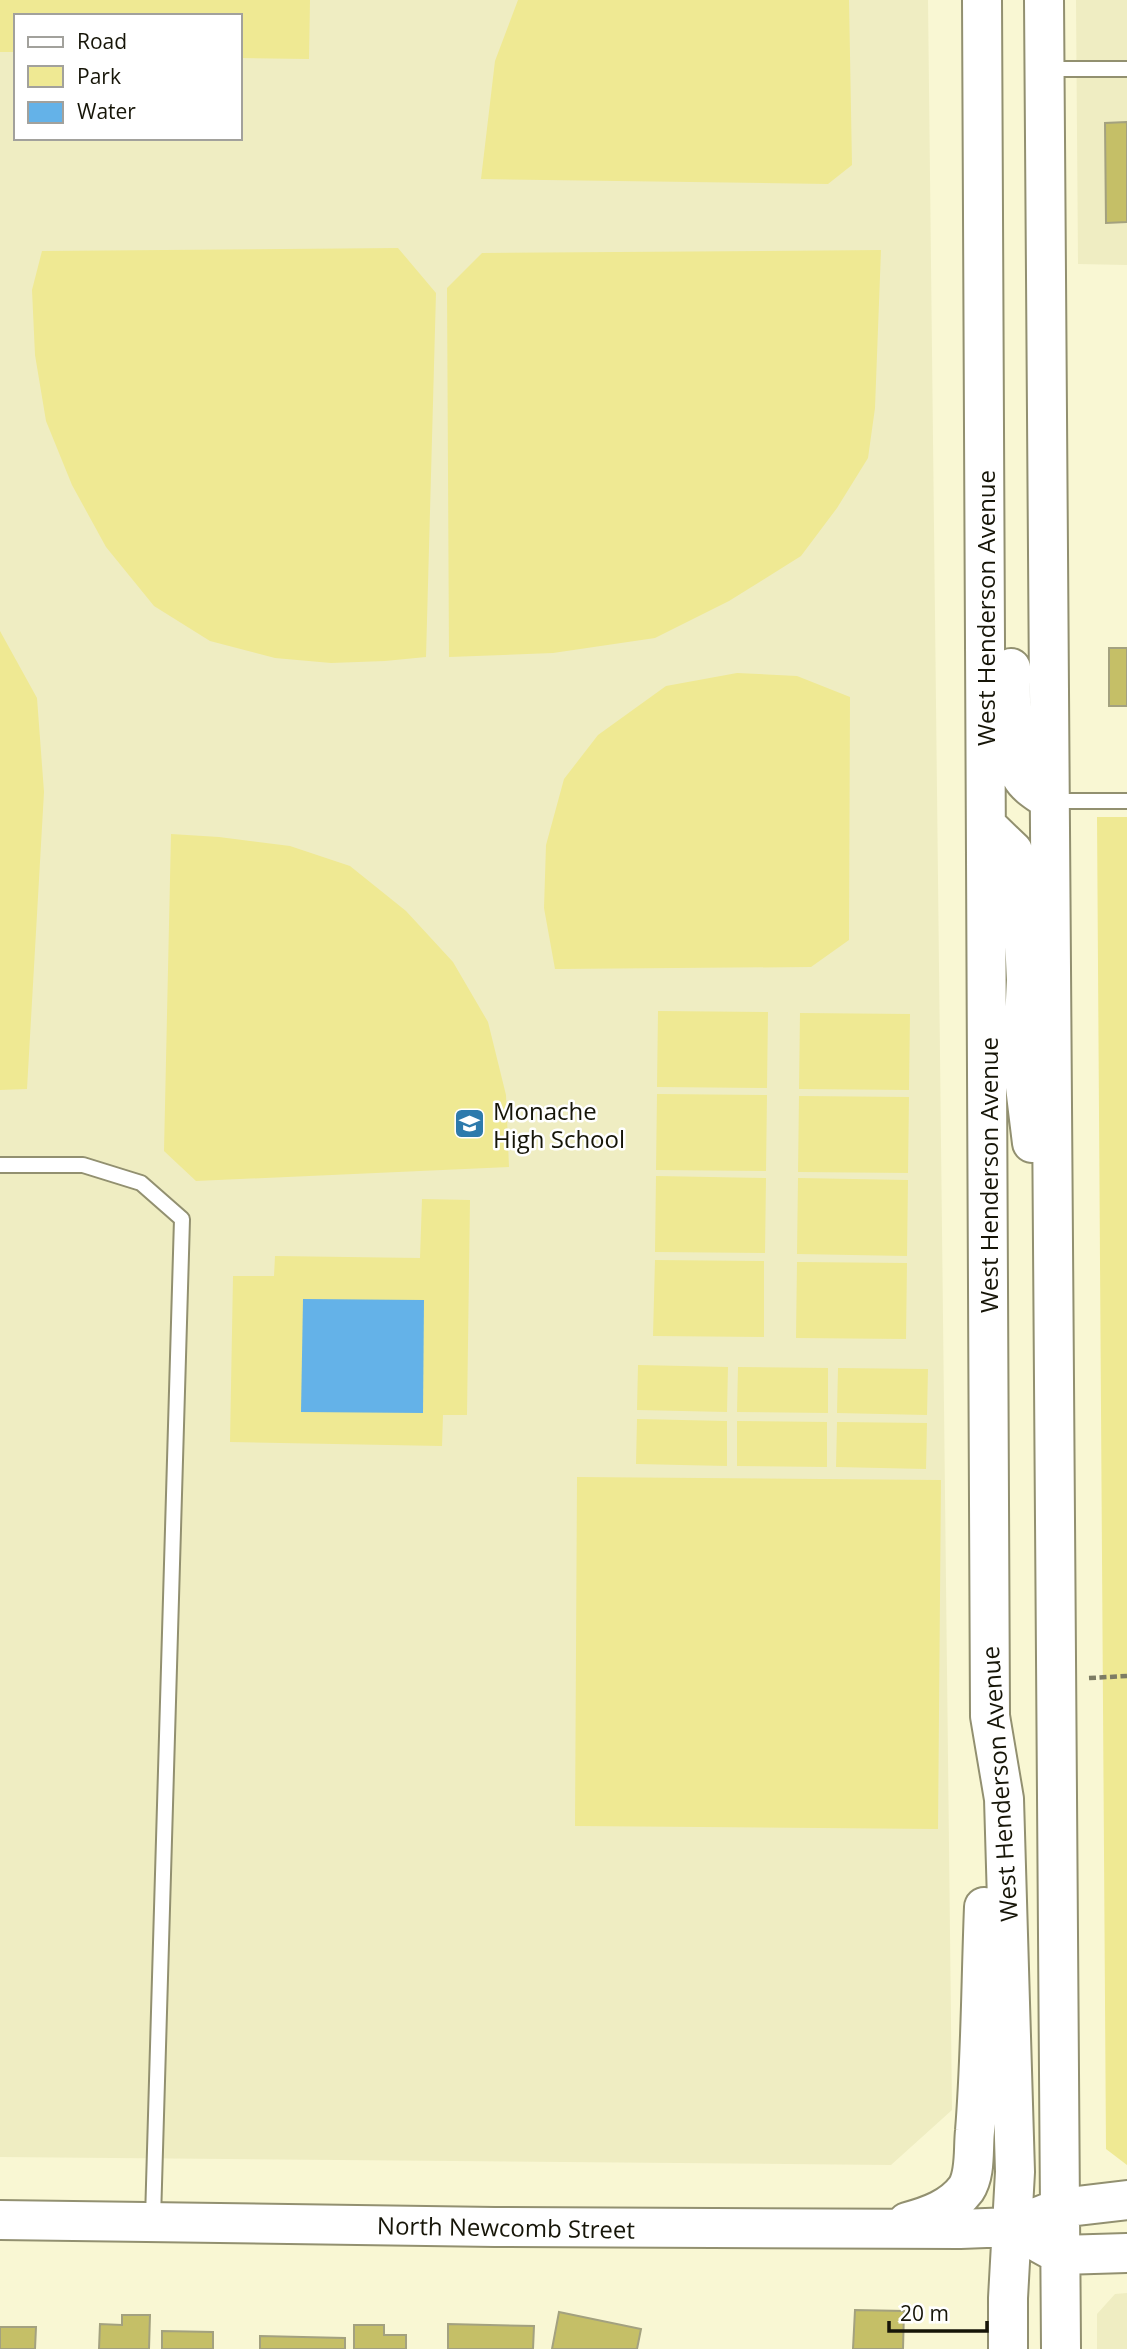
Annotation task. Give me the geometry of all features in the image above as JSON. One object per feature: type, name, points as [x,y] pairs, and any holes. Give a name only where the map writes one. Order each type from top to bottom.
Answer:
[{"type":"main road","name":"West Henderson Avenue","points":[[982,0],[990,1716],[1004,1799],[1015,2172],[1008,2349]]},
{"type":"main road","name":"West Henderson Avenue","points":[[1044,0],[1061,2349]]},
{"type":"main road","points":[[984,370],[1006,412],[1012,711],[1017,764],[1021,776],[1029,786],[1050,801]]},
{"type":"main road","points":[[986,825],[1013,851],[1022,896],[1026,980],[1022,1062],[1031,1140],[1053,1185]]},
{"type":"main road","points":[[882,2229],[929,2216],[955,2201],[967,2187],[972,2172],[977,2101],[990,1716]]},
{"type":"main road","name":"North Newcomb Street","points":[[0,2220],[882,2229],[1012,2227],[1060,2208],[1127,2200]]},
{"type":"main road","points":[[1012,2227],[1061,2255],[1127,2253]]},
{"type":"lane","points":[[1044,69],[1127,69]]},
{"type":"lane","points":[[1050,801],[1127,801]]},
{"type":"lane","points":[[0,1165],[83,1165],[141,1183],[182,1219],[153,2222]]},
{"type":"shaded area","name":"Monache High School","points":[[0,0],[928,0],[952,2110],[891,2165],[0,2157]]},
{"type":"shaded area","points":[[1076,0],[1127,0],[1127,265],[1078,264]]},
{"type":"shaded area","points":[[1127,2293],[1127,2349],[1097,2349],[1097,2314],[1115,2294]]},
{"type":"green space","points":[[0,0],[310,0],[309,59],[242,58],[242,14],[14,14],[14,52],[0,52]]},
{"type":"green space","points":[[518,0],[849,0],[852,165],[828,184],[481,179],[495,61]]},
{"type":"green space","points":[[398,248],[436,293],[426,657],[331,663],[275,658],[210,641],[154,606],[106,547],[72,485],[46,421],[35,355],[32,290],[42,251]]},
{"type":"green space","points":[[881,250],[875,408],[868,458],[837,508],[801,556],[729,601],[655,638],[553,653],[449,657],[447,288],[482,253]]},
{"type":"green space","points":[[0,631],[37,698],[44,792],[27,1089],[0,1090]]},
{"type":"green space","points":[[737,673],[797,676],[850,697],[849,940],[811,967],[555,969],[544,908],[546,845],[564,779],[598,735],[666,686]]},
{"type":"green space","points":[[1097,817],[1127,817],[1127,2165],[1106,2149]]},
{"type":"green space","points":[[171,834],[290,846],[350,866],[406,911],[453,962],[488,1022],[506,1095],[509,1167],[196,1181],[164,1151]]},
{"type":"green space","points":[[658,1011],[768,1012],[767,1088],[657,1087]]},
{"type":"green space","points":[[800,1013],[910,1014],[909,1090],[799,1089]]},
{"type":"green space","points":[[657,1094],[767,1095],[766,1171],[656,1170]]},
{"type":"green space","points":[[799,1096],[909,1097],[908,1173],[798,1172]]},
{"type":"green space","points":[[656,1176],[766,1178],[765,1253],[655,1252]]},
{"type":"green space","points":[[798,1178],[908,1180],[907,1256],[797,1254]]},
{"type":"green space","points":[[422,1199],[470,1200],[467,1415],[443,1415],[442,1446],[230,1442],[233,1276],[274,1276],[275,1256],[420,1258]]},
{"type":"green space","points":[[655,1260],[764,1261],[764,1337],[653,1336]]},
{"type":"green space","points":[[797,1262],[907,1263],[906,1339],[796,1338]]},
{"type":"green space","points":[[638,1365],[728,1367],[727,1412],[637,1410]]},
{"type":"green space","points":[[738,1367],[828,1368],[828,1413],[737,1412]]},
{"type":"green space","points":[[838,1368],[928,1369],[927,1415],[837,1413]]},
{"type":"green space","points":[[637,1419],[727,1421],[727,1466],[636,1464]]},
{"type":"green space","points":[[737,1421],[827,1422],[827,1467],[737,1466]]},
{"type":"green space","points":[[837,1422],[927,1423],[926,1469],[836,1467]]},
{"type":"green space","points":[[577,1477],[941,1480],[938,1829],[575,1826]]},
{"type":"water","points":[[303,1299],[424,1300],[423,1413],[301,1412]]},
{"type":"building","points":[[1127,122],[1127,222],[1106,223],[1105,123]]},
{"type":"building","points":[[1109,648],[1127,648],[1127,706],[1109,706]]},
{"type":"building","points":[[855,2310],[904,2311],[903,2349],[853,2349]]},
{"type":"building","points":[[559,2312],[641,2329],[637,2349],[552,2349]]},
{"type":"building","points":[[122,2315],[150,2315],[149,2349],[99,2349],[100,2324],[122,2325]]},
{"type":"building","points":[[448,2324],[534,2326],[533,2349],[448,2349]]},
{"type":"building","points":[[354,2325],[384,2325],[384,2335],[406,2335],[406,2349],[354,2349]]},
{"type":"building","points":[[0,2327],[36,2327],[35,2349],[0,2349]]},
{"type":"building","points":[[162,2331],[213,2332],[213,2349],[162,2349]]},
{"type":"building","points":[[260,2336],[345,2338],[345,2349],[260,2349]]},
{"type":"place","name":"Monache High School","points":[[470,1124]]}]
